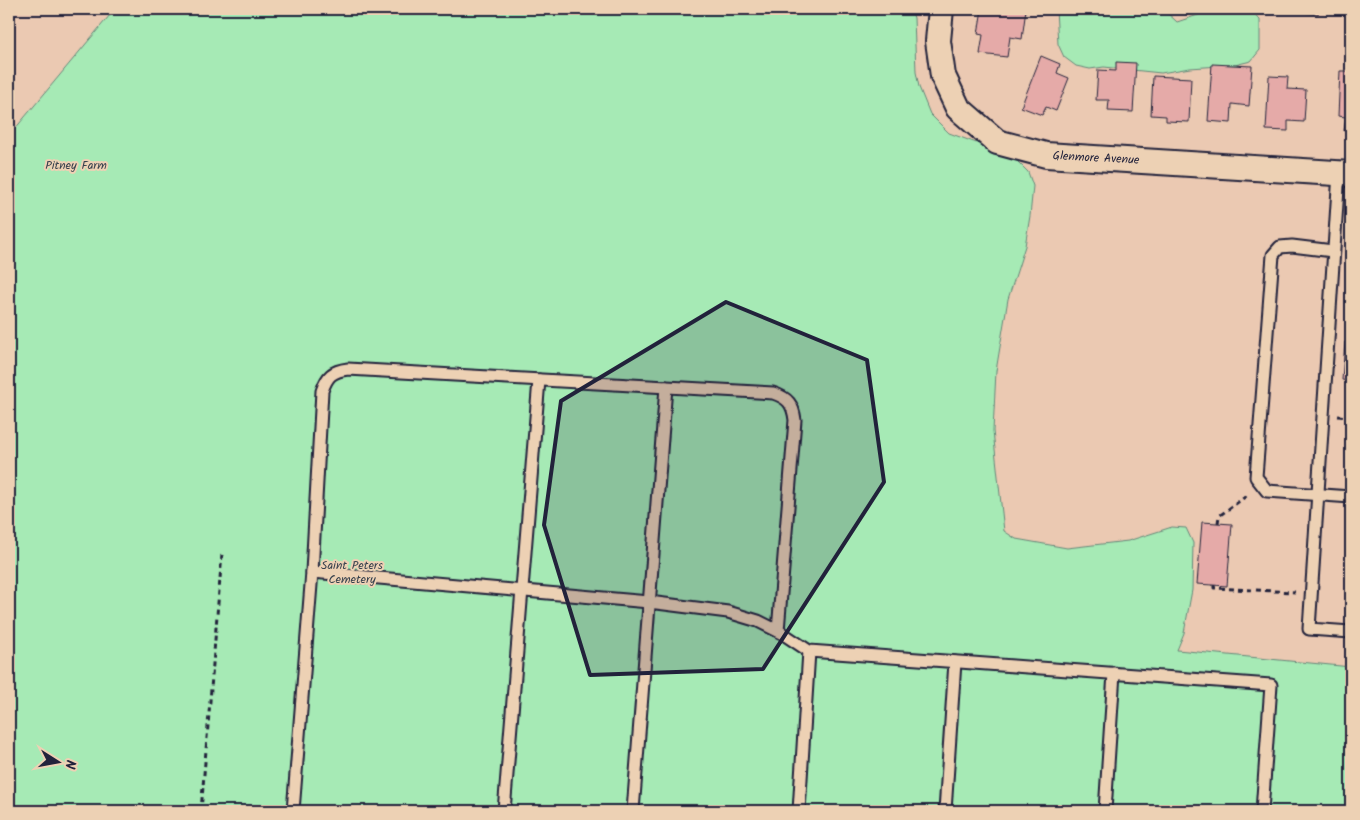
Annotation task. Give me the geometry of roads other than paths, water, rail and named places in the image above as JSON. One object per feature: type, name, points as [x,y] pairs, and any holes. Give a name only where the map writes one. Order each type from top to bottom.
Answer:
[{"type":"street","name":"Glenmore Avenue","points":[[941,9],[938,41],[943,76],[958,108],[997,142],[1046,156],[1345,173]]},
{"type":"lane","points":[[1345,173],[1333,250],[1309,629],[1351,632]]},
{"type":"lane","points":[[1333,250],[1292,246],[1280,247],[1273,255],[1256,477],[1267,492],[1351,497]]},
{"type":"lane","points":[[293,811],[312,572],[322,391],[325,382],[338,370],[348,369],[773,393],[782,396],[790,402],[794,410],[795,420],[778,631]]},
{"type":"lane","points":[[504,811],[539,380]]},
{"type":"lane","points":[[633,811],[666,387]]},
{"type":"lane","points":[[312,572],[649,602],[728,612],[758,621],[778,631],[809,651],[1271,685],[1262,811]]},
{"type":"lane","points":[[799,811],[809,651]]},
{"type":"lane","points":[[945,811],[955,662]]},
{"type":"lane","points":[[1105,811],[1114,673]]},
{"type":"park label","name":"Pitney Farm","points":[[76,165]]},
{"type":"park label","name":"Saint Peters Cemetery","points":[[352,572]]}]
